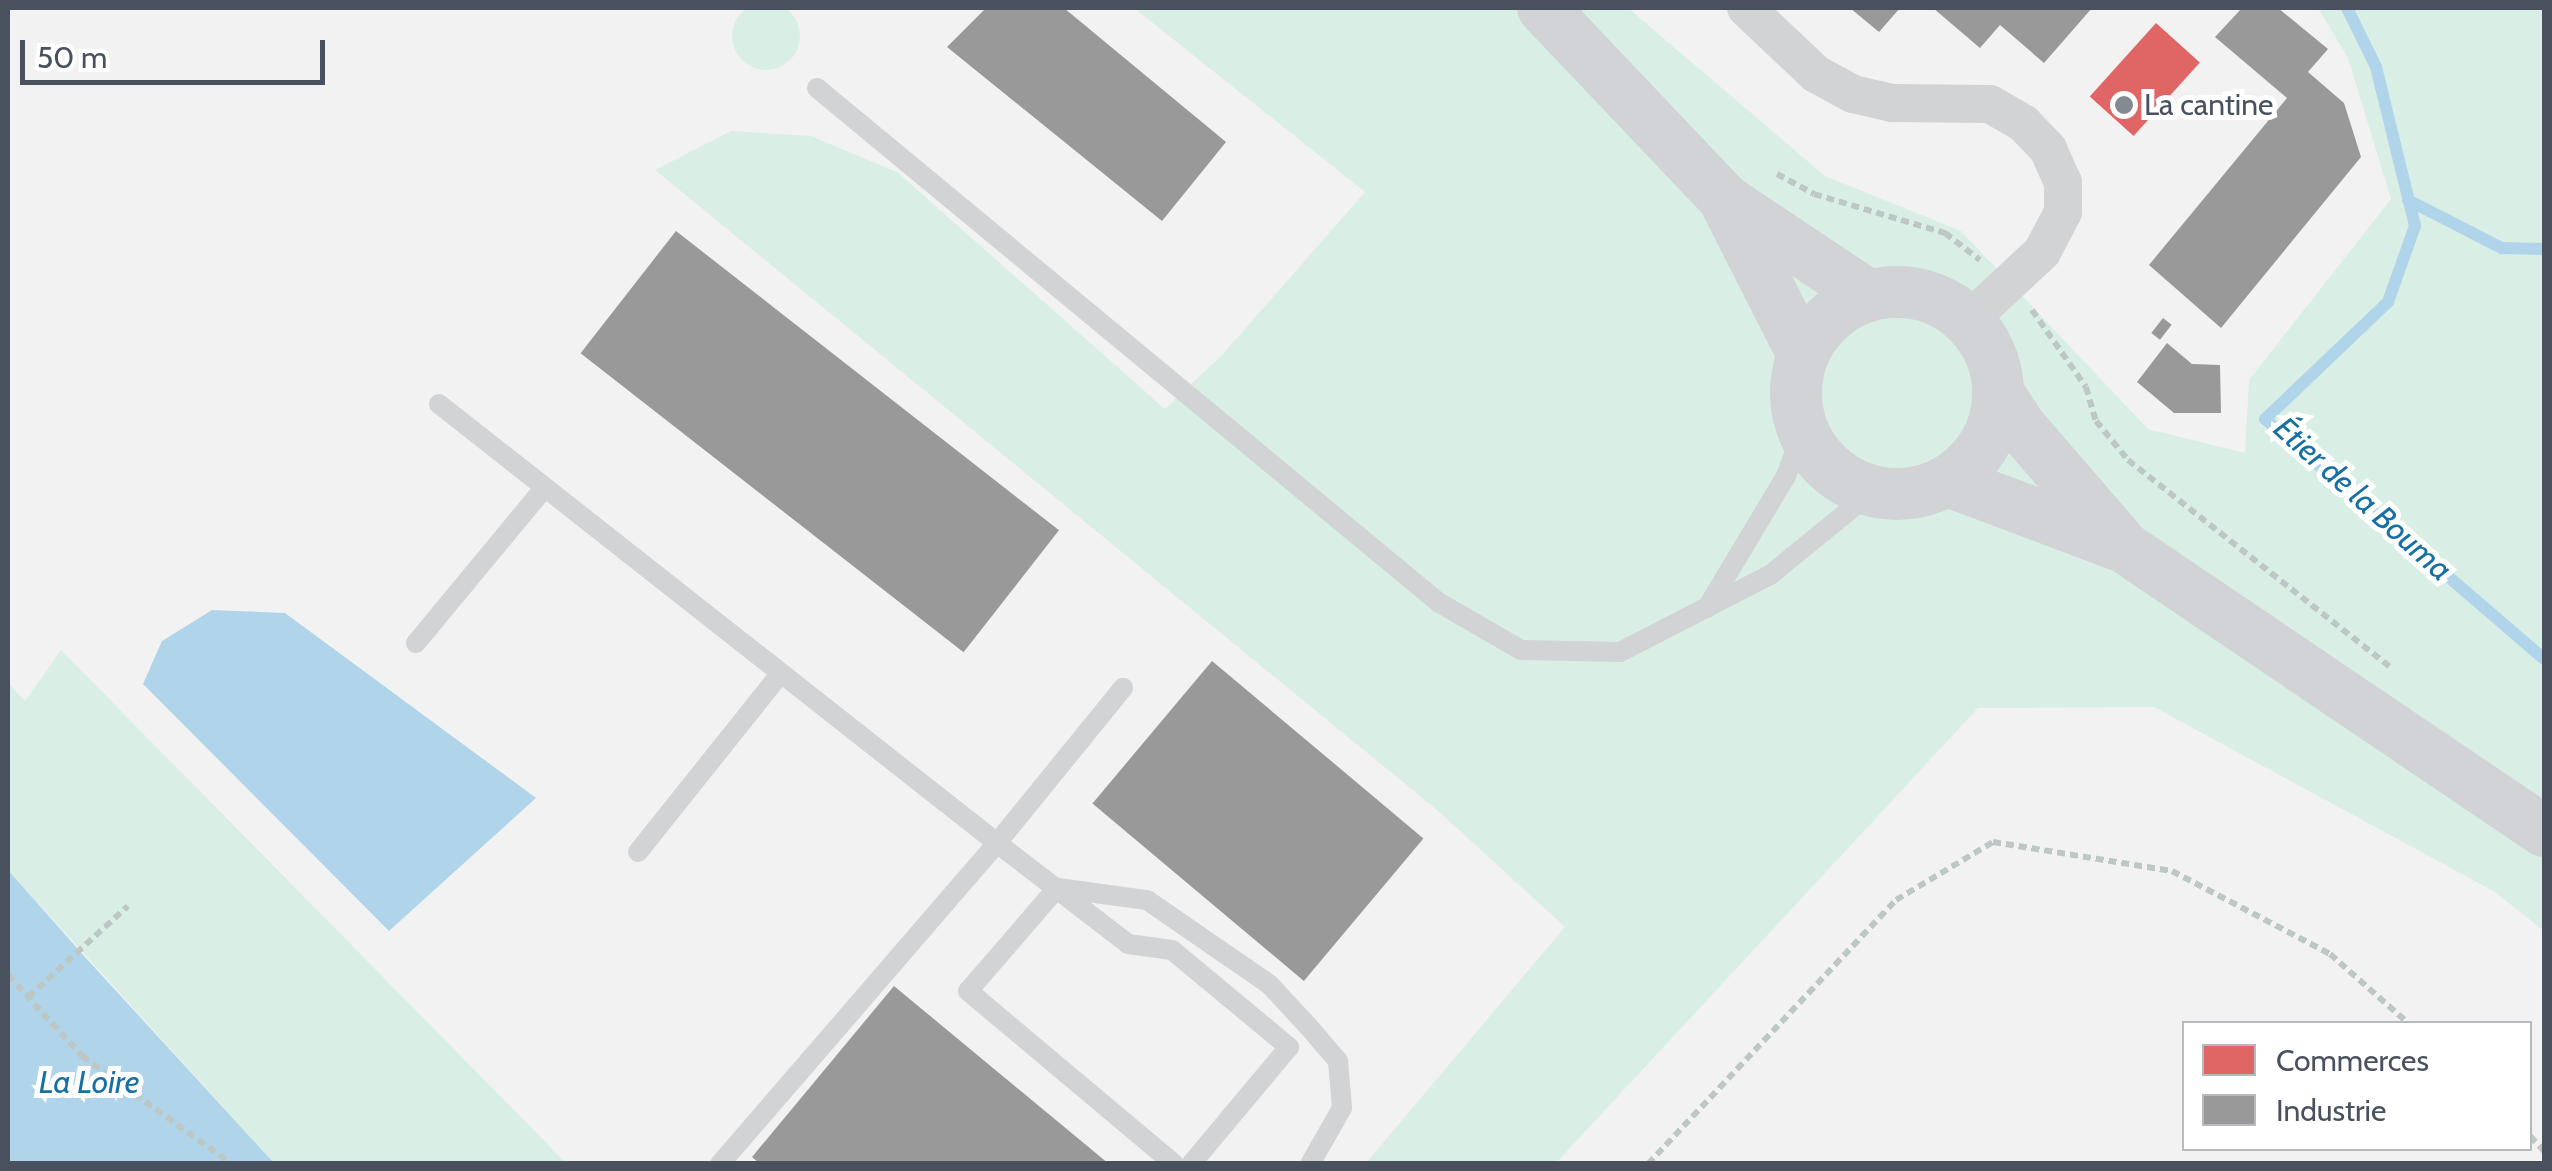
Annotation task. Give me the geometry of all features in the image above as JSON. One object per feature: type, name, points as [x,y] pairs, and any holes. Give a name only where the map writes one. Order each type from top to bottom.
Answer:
[{"type":"main road","points":[[1542,8],[1724,200],[1869,296]]},
{"type":"main road","points":[[1724,200],[1803,355]]},
{"type":"main road","points":[[1998,392],[1986,443],[1948,481],[1911,493],[1873,491],[1836,474],[1803,430],[1796,394],[1803,355],[1824,323],[1869,296],[1921,295],[1968,322],[1990,354],[1998,392],[2020,426],[2124,548]]},
{"type":"main road","points":[[1948,481],[2124,548],[2544,831]]},
{"type":"street","points":[[1746,8],[1816,74],[1853,94],[1892,103],[1990,104],[2036,137],[2063,182],[2062,212],[2042,252],[2010,287],[1968,322]]},
{"type":"lane","points":[[817,88],[1438,602],[1521,650],[1620,652],[1770,575],[1873,491]]},
{"type":"lane","points":[[438,404],[1128,944],[1172,950],[1290,1046],[1191,1164]]},
{"type":"lane","points":[[1707,608],[1786,476],[1803,430]]},
{"type":"lane","points":[[416,643],[544,488]]},
{"type":"lane","points":[[638,852],[780,674]]},
{"type":"lane","points":[[720,1164],[997,843],[1122,688]]},
{"type":"lane","points":[[1057,888],[968,992],[1174,1164]]},
{"type":"lane","points":[[1057,888],[1147,900],[1270,985],[1308,1026],[1338,1062],[1342,1108],[1310,1164]]},
{"type":"path","points":[[1768,169],[1814,194],[1945,233],[2010,287],[2040,319],[2086,388],[2096,421],[2128,460],[2394,670]]},
{"type":"path","points":[[1648,1164],[1896,900],[1993,842],[2172,870],[2330,954],[2406,1021]]},
{"type":"path","points":[[28,997],[128,906]]},
{"type":"path","points":[[8,975],[82,1056],[232,1164]]},
{"type":"green space","points":[[766,2],[779,4],[790,12],[798,23],[798,49],[790,60],[779,68],[766,70],[753,68],[742,60],[734,49],[732,36],[734,23],[742,12],[753,4]]},
{"type":"green space","points":[[1134,8],[1628,8],[1825,176],[1961,231],[2148,429],[2245,453],[2249,380],[2391,199],[2348,58],[2318,8],[2544,8],[2544,931],[2495,892],[2154,707],[1978,708],[1556,1163],[1366,1163],[1565,927],[1437,810],[655,170],[731,131],[811,136],[897,172],[1165,409],[1223,354],[1365,192]]},
{"type":"green space","points":[[61,650],[566,1163],[274,1163],[8,870],[8,683],[25,701]]},
{"type":"water","points":[[212,610],[285,613],[536,798],[389,931],[143,684],[162,641]]},
{"type":"water","name":"La Loire","points":[[8,870],[85,957],[274,1163],[8,1163]]},
{"type":"building: Commerces","points":[[2156,23],[2200,62],[2134,136],[2090,97]]},
{"type":"building: Industrie","points":[[986,8],[1064,8],[1226,142],[1162,221],[947,47]]},
{"type":"building: Industrie","points":[[1850,8],[1900,8],[1879,32]]},
{"type":"building: Industrie","points":[[1933,8],[2092,8],[2044,63],[2000,25],[1980,48]]},
{"type":"building: Industrie","points":[[2242,8],[2278,8],[2328,49],[2308,72],[2344,103],[2361,157],[2221,328],[2149,265],[2287,98],[2215,37]]},
{"type":"building: Industrie","points":[[676,231],[1059,530],[964,652],[581,353]]},
{"type":"building: Industrie","points":[[2163,318],[2172,325],[2160,340],[2151,333]]},
{"type":"building: Industrie","points":[[2167,343],[2192,364],[2220,365],[2221,413],[2174,413],[2137,382]]},
{"type":"building: Industrie","points":[[1212,661],[1423,838],[1304,981],[1092,803]]},
{"type":"building: Industrie","points":[[894,986],[1109,1164],[760,1164],[752,1157]]},
{"type":"waterway","name":"Étier de la Bouma","points":[[2347,8],[2376,67],[2415,226],[2388,302],[2265,419],[2544,659]]},
{"type":"waterway","points":[[2408,200],[2502,248],[2544,249]]},
{"type":"place","name":"La cantine","points":[[2124,105]]}]
